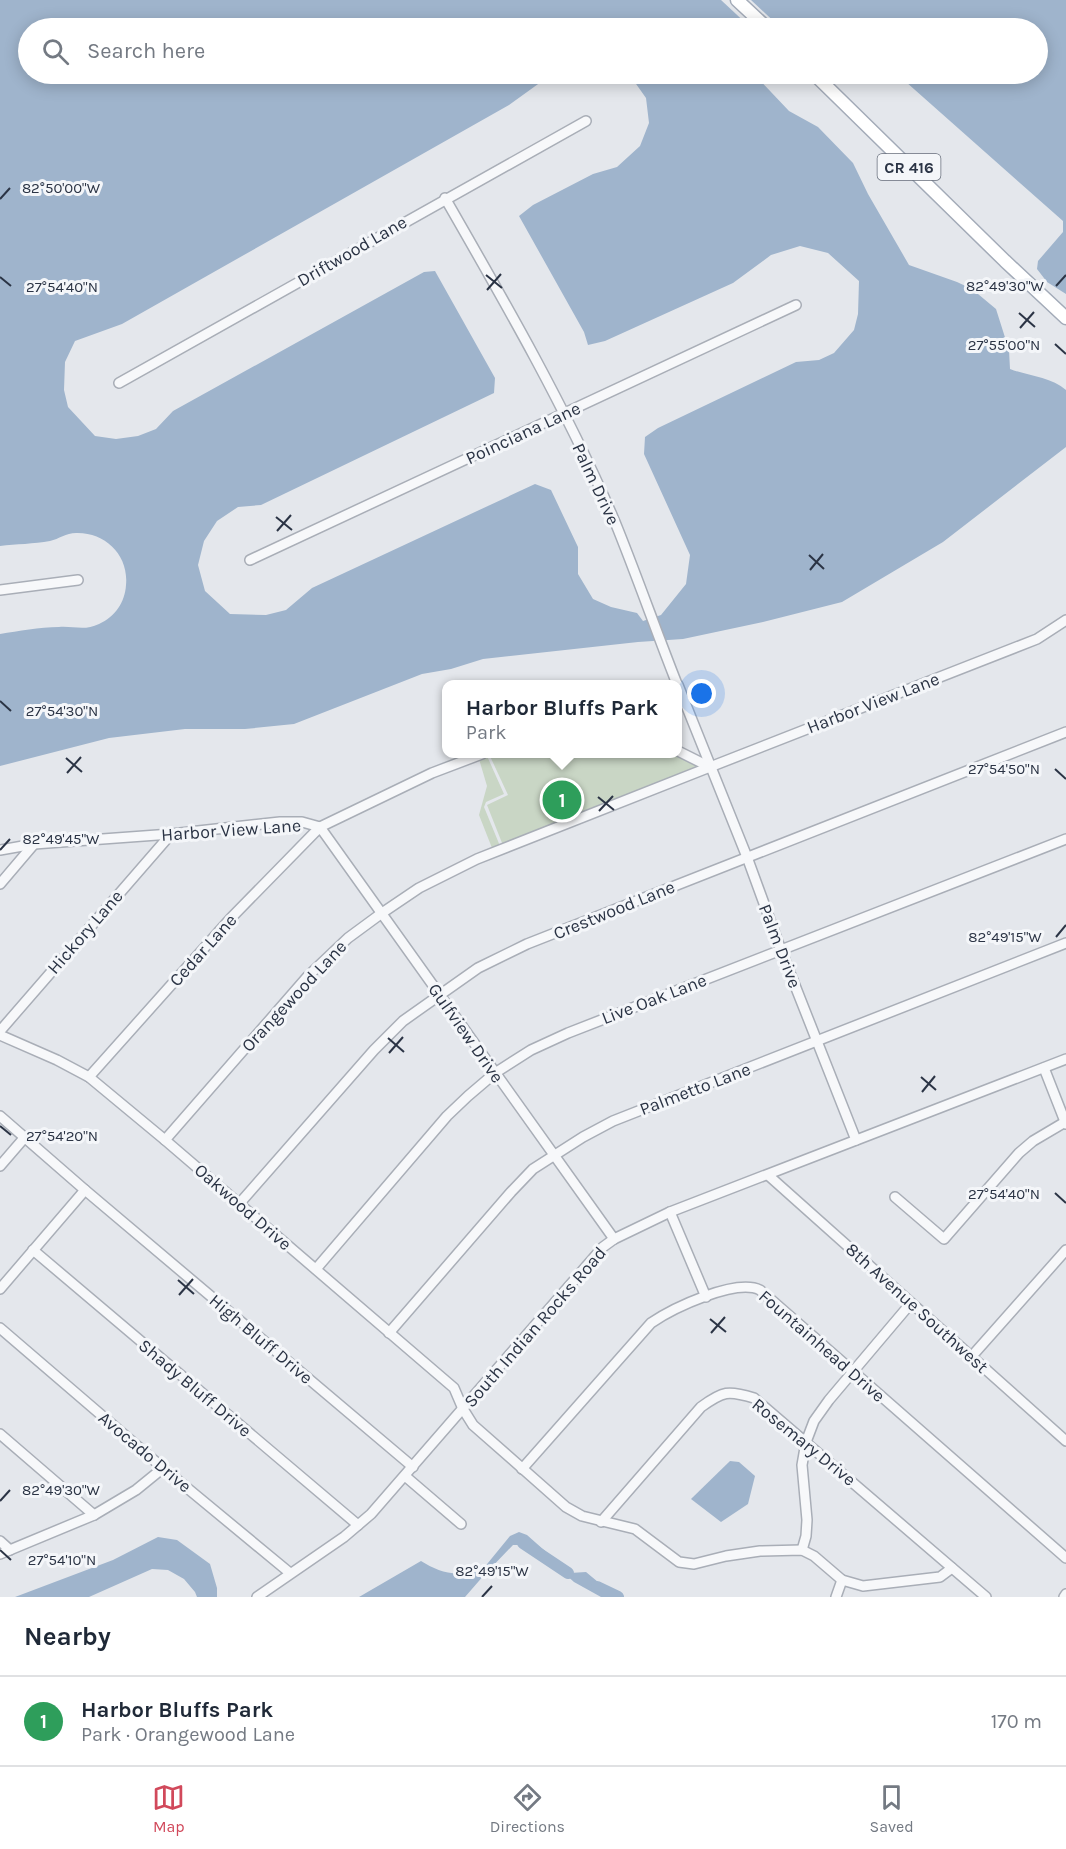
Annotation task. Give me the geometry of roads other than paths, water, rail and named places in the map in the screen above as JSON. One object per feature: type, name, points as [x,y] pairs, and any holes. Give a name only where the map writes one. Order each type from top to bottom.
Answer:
[{"type":"main road","points":[[737,0],[756,18]]},
{"type":"main road","name":"CR 416","points":[[824,84],[1066,318]]},
{"type":"street","name":"Driftwood Lane","points":[[119,383],[585,121]]},
{"type":"street","name":"Palm Drive","points":[[445,198],[518,324],[563,414],[614,522],[675,680]]},
{"type":"street","name":"Poinciana Lane","points":[[250,560],[796,305]]},
{"type":"street","points":[[0,590],[78,580]]},
{"type":"street","name":"Harbor View Lane","points":[[710,768],[1037,639],[1066,620]]},
{"type":"street","name":"Palm Drive","points":[[682,698],[747,857],[856,1140]]},
{"type":"street","name":"Crestwood Lane","points":[[239,1204],[374,1050],[403,1021],[478,968],[527,944],[1066,732]]},
{"type":"street","points":[[682,754],[710,768]]},
{"type":"street","name":"Harbor View Lane","points":[[0,850],[34,844],[171,834],[280,822],[302,822],[320,827],[432,773],[470,758]]},
{"type":"street","name":"Orangewood Lane","points":[[165,1140],[308,976],[348,938],[381,913],[419,888],[477,859],[710,768]]},
{"type":"street","name":"Gulfview Drive","points":[[320,827],[614,1239]]},
{"type":"street","name":"Cedar Lane","points":[[89,1077],[230,919],[320,827]]},
{"type":"street","name":"Hickory Lane","points":[[0,1033],[171,834]]},
{"type":"street","name":"Live Oak Lane","points":[[316,1269],[447,1116],[495,1073],[531,1050],[568,1033],[1066,839]]},
{"type":"street","points":[[0,884],[34,844]]},
{"type":"street","name":"Palmetto Lane","points":[[389,1333],[512,1191],[534,1169],[553,1155],[613,1121],[1066,943]]},
{"type":"street","name":"Oakwood Drive","points":[[0,1033],[89,1077],[165,1140],[454,1388],[463,1409],[474,1425],[566,1507],[582,1516],[635,1529],[679,1562],[694,1564],[760,1551],[802,1550]]},
{"type":"street","name":"South Indian Rocks Road","points":[[257,1597],[358,1525],[413,1467],[603,1247],[614,1239],[670,1212],[1066,1059]]},
{"type":"street","points":[[895,1197],[944,1239],[1019,1153],[1033,1141],[1066,1123],[1044,1068]]},
{"type":"street","name":"High Bluff Drive","points":[[0,1116],[413,1467]]},
{"type":"street","points":[[0,1166],[25,1137]]},
{"type":"street","name":"8th Avenue Southwest","points":[[768,1175],[1066,1441]]},
{"type":"street","points":[[0,1289],[85,1190]]},
{"type":"street","points":[[670,1212],[706,1297]]},
{"type":"street","name":"Shady Bluff Drive","points":[[33,1250],[358,1525]]},
{"type":"street","points":[[972,1356],[1066,1250]]},
{"type":"street","name":"Fountainhead Drive","points":[[522,1469],[651,1323],[667,1312],[706,1297],[736,1287],[753,1286],[1066,1558]]},
{"type":"street","points":[[911,1303],[814,1421],[806,1442],[802,1465],[807,1520],[802,1550],[814,1556],[842,1580],[863,1586],[940,1577],[952,1568]]},
{"type":"street","name":"Avocado Drive","points":[[0,1328],[290,1573]]},
{"type":"street","name":"Rosemary Drive","points":[[601,1522],[701,1407],[723,1394],[733,1392],[754,1398],[986,1597]]},
{"type":"street","points":[[0,1434],[94,1515]]},
{"type":"street","points":[[0,1554],[94,1515],[136,1490],[163,1468]]},
{"type":"street","points":[[405,1476],[460,1524]]},
{"type":"street","points":[[0,1541],[10,1550]]},
{"type":"street","points":[[836,1597],[842,1580]]},
{"type":"water","points":[[0,0],[1066,0],[1066,294],[1047,282],[1037,269],[1038,261],[1063,232],[1063,221],[908,84],[1048,84],[1048,18],[18,18],[18,84],[538,84],[509,105],[122,324],[75,341],[65,362],[64,390],[68,407],[95,436],[116,439],[138,436],[156,429],[173,411],[424,272],[435,271],[495,378],[494,393],[261,505],[238,507],[217,521],[204,541],[198,565],[205,591],[230,614],[266,615],[286,610],[312,588],[535,484],[551,490],[578,547],[578,574],[593,599],[611,607],[637,613],[643,621],[661,615],[686,584],[690,555],[644,454],[645,437],[658,428],[796,362],[819,360],[834,353],[854,330],[858,314],[859,281],[828,253],[800,246],[771,255],[733,283],[605,341],[588,345],[584,332],[519,216],[533,205],[593,174],[617,167],[640,146],[649,123],[646,98],[636,84],[763,84],[789,111],[818,127],[853,163],[909,265],[972,289],[996,309],[1009,350],[1010,369],[1046,379],[1066,390],[1066,447],[943,542],[842,602],[683,639],[483,659],[451,669],[422,674],[294,724],[245,729],[185,729],[109,738],[0,766],[0,634],[44,628],[84,628],[105,621],[118,608],[124,597],[126,574],[124,564],[113,547],[96,536],[87,534],[72,533],[50,541],[0,546]]},
{"type":"water","points":[[730,1461],[739,1462],[755,1476],[748,1504],[721,1522],[691,1499]]},
{"type":"water","points":[[519,1532],[527,1535],[570,1573],[586,1572],[616,1597],[601,1597],[574,1582],[545,1556],[526,1545],[513,1545],[488,1571],[483,1569],[510,1536]]},
{"type":"water","points":[[158,1537],[177,1540],[210,1564],[217,1588],[217,1597],[197,1597],[184,1579],[168,1570],[152,1569],[89,1597],[15,1597],[113,1560]]},
{"type":"water","points":[[421,1561],[448,1573],[463,1573],[477,1569],[485,1574],[465,1597],[359,1597]]},
{"type":"waterway","points":[[523,1543],[568,1573]]},
{"type":"waterway","points":[[597,1587],[618,1597]]},
{"type":"place","name":"Harbor Bluffs Park","points":[[562,800]]}]
